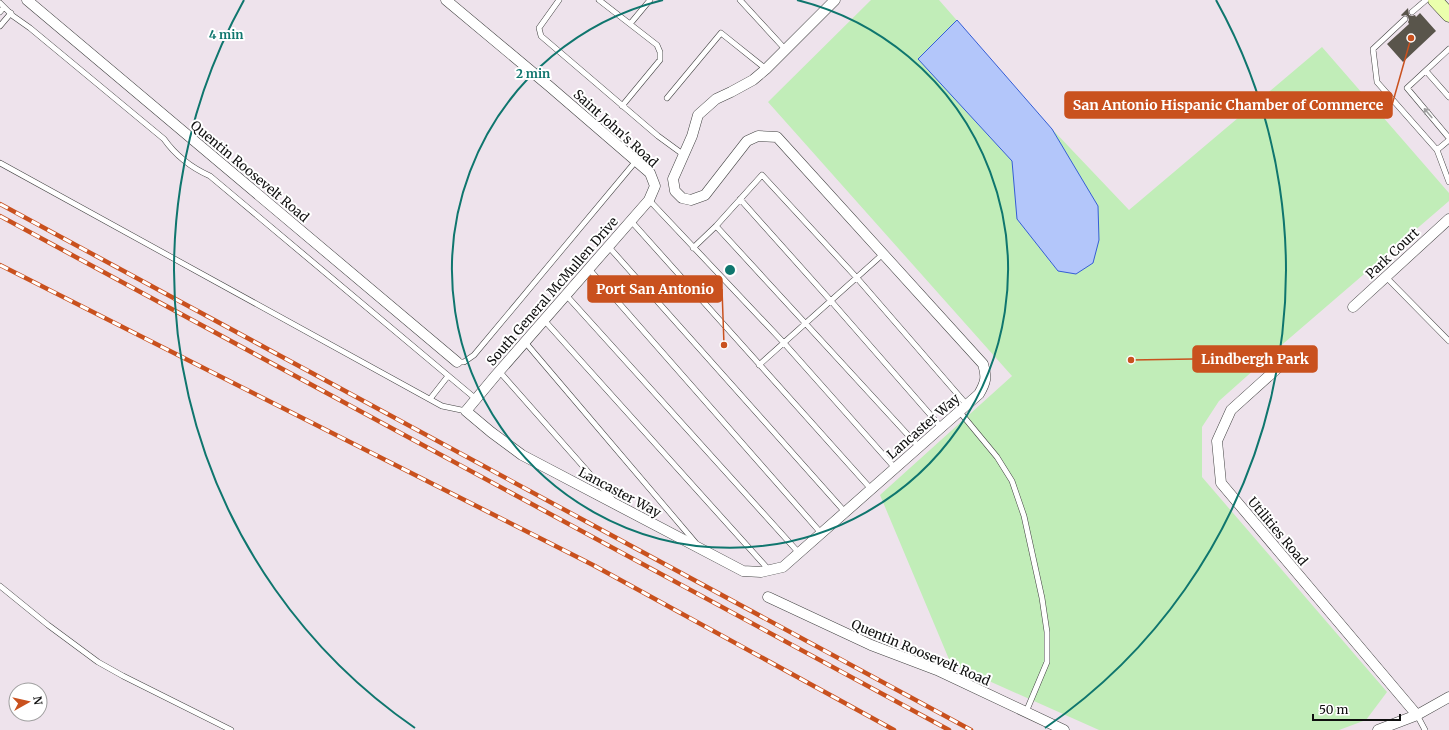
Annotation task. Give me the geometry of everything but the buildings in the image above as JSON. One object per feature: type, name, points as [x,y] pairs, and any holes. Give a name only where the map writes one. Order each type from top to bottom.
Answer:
[{"type":"main road","points":[[1435,0],[1449,15]]},
{"type":"street","name":"Quentin Roosevelt Road","points":[[27,0],[457,362]]},
{"type":"street","name":"Saint John's Road","points":[[446,0],[650,173],[655,186]]},
{"type":"street","points":[[684,155],[692,136],[698,115],[716,99],[753,80],[835,0]]},
{"type":"street","name":"Lancaster Way","points":[[466,411],[522,455],[743,571],[760,572],[783,567],[979,394],[986,384],[986,371],[983,364],[777,137],[758,136],[747,141],[705,195],[691,200],[682,198],[675,191],[673,180],[684,155]]},
{"type":"street","name":"South General McMullen Drive","points":[[466,411],[499,371],[649,200],[655,186]]},
{"type":"street","name":"Park Court","points":[[1353,307],[1449,219]]},
{"type":"street","name":"Utilities Road","points":[[1291,356],[1231,410],[1217,441],[1221,483],[1416,715]]},
{"type":"street","name":"Quentin Roosevelt Road","points":[[768,597],[871,645],[937,670],[1064,730]]},
{"type":"street","points":[[1378,730],[1416,715],[1449,698]]},
{"type":"lane","points":[[559,0],[539,28],[540,36],[658,136],[684,155]]},
{"type":"lane","points":[[599,0],[657,45],[660,52],[660,60],[622,106]]},
{"type":"lane","points":[[630,24],[650,0]]},
{"type":"lane","points":[[740,0],[785,49]]},
{"type":"lane","points":[[1412,12],[1426,0]]},
{"type":"lane","points":[[0,12],[2,5],[164,139],[172,150],[197,170],[210,176],[476,399]]},
{"type":"lane","points":[[0,26],[11,13]]},
{"type":"lane","points":[[1405,19],[1373,49],[1377,82],[1437,150],[1449,182]]},
{"type":"lane","points":[[667,98],[721,33],[766,68]]},
{"type":"lane","points":[[1437,150],[1449,139],[1407,88],[1449,49]]},
{"type":"lane","points":[[1444,53],[1449,59]]},
{"type":"lane","points":[[1426,71],[1449,97]]},
{"type":"lane","points":[[457,362],[464,362],[474,355],[636,161]]},
{"type":"lane","points":[[0,163],[430,400],[442,406],[466,411]]},
{"type":"lane","points":[[693,248],[716,226],[762,175],[857,278],[963,408],[997,456],[1012,481],[1024,516],[1042,598],[1047,632],[1047,662],[1026,712]]},
{"type":"lane","points":[[740,199],[941,427]]},
{"type":"lane","points":[[649,200],[784,343],[895,468]]},
{"type":"lane","points":[[631,221],[871,489]]},
{"type":"lane","points":[[716,226],[919,447]]},
{"type":"lane","points":[[608,246],[845,512]]},
{"type":"lane","points":[[759,365],[883,254]]},
{"type":"lane","points":[[588,269],[821,533]]},
{"type":"lane","points":[[1386,277],[1449,341]]},
{"type":"lane","points":[[566,295],[799,553]]},
{"type":"lane","points":[[544,320],[769,570]]},
{"type":"lane","points":[[525,342],[700,549]]},
{"type":"lane","points":[[499,371],[618,505]]},
{"type":"lane","points":[[430,400],[448,376]]},
{"type":"lane","points":[[0,586],[48,625],[98,662],[231,730]]},
{"type":"lane","points":[[1416,715],[1426,730]]},
{"type":"shaded area","points":[[0,0],[1449,0],[1449,730],[0,730]]},
{"type":"green space","points":[[871,0],[939,0],[1052,129],[1129,210],[1322,47],[1449,193],[1449,201],[1219,401],[1202,427],[1202,477],[1387,692],[1366,720],[1339,730],[1099,730],[951,664],[880,495],[1012,376],[768,102]]},
{"type":"water","points":[[957,20],[1052,129],[1098,206],[1099,240],[1093,263],[1076,274],[1058,271],[1017,219],[1012,161],[918,59]]},
{"type":"railway","points":[[0,204],[971,730]]},
{"type":"railway","points":[[0,216],[949,730]]},
{"type":"railway","points":[[0,265],[593,565],[894,730]]},
{"type":"place","name":"San Antonio Hispanic Chamber of Commerce","points":[[1411,38]]},
{"type":"place","name":"Port San Antonio","points":[[724,345]]},
{"type":"place","name":"Lindbergh Park","points":[[1131,360]]}]
